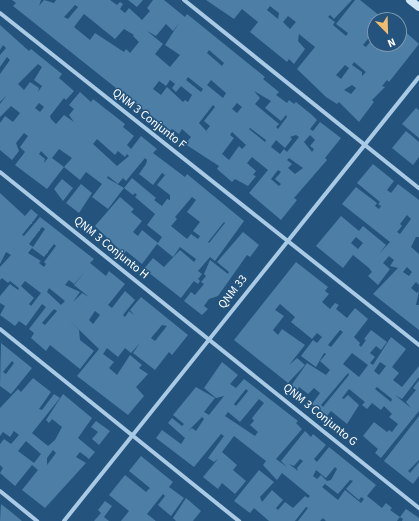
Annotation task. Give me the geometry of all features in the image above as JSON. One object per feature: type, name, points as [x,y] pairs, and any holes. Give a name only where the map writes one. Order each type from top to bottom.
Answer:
[{"type":"main road","points":[[410,0],[419,7]]},
{"type":"street","points":[[184,0],[419,188]]},
{"type":"street","name":"QNM 3 Conjunto F","points":[[0,13],[419,345]]},
{"type":"street","name":"QNM 33","points":[[64,521],[133,437],[363,144],[419,77]]},
{"type":"street","name":"QNM 3 Conjunto H","points":[[0,172],[209,339]]},
{"type":"street","points":[[0,329],[239,521]]},
{"type":"street","name":"QNM 3 Conjunto G","points":[[209,339],[419,508]]},
{"type":"street","points":[[0,491],[37,521]]},
{"type":"building","points":[[12,0],[41,0],[39,6],[44,0],[54,3],[56,0],[110,0],[117,5],[120,2],[123,4],[120,9],[125,13],[129,8],[142,20],[150,11],[147,8],[153,0],[164,0],[185,17],[187,14],[265,77],[263,79],[279,92],[276,95],[287,103],[289,100],[294,104],[296,102],[312,115],[317,120],[310,129],[313,131],[320,122],[341,138],[325,158],[327,160],[294,198],[297,200],[281,220],[249,193],[268,170],[252,157],[247,163],[256,171],[253,175],[256,176],[248,186],[235,179],[232,182],[217,169],[219,166],[185,144],[191,137],[182,129],[179,134],[172,129],[170,131],[13,6],[16,3]],"holes":[[[75,5],[78,7],[68,19],[64,17]],[[84,14],[115,39],[124,29],[134,35],[133,36],[139,42],[130,53],[126,49],[124,52],[95,33],[90,40],[74,27]],[[179,23],[165,45],[180,55],[170,67],[155,54],[163,44],[147,31],[156,36],[166,24],[173,31]],[[209,50],[224,63],[222,66],[207,53]],[[188,77],[203,89],[201,92],[186,80]],[[170,80],[175,84],[172,88],[176,92],[181,86],[192,95],[188,102],[185,100],[183,102],[167,87],[161,95],[153,89],[159,81],[166,86]],[[211,80],[226,93],[223,98],[207,85]],[[254,91],[271,101],[265,108],[281,121],[286,115],[287,117],[278,129],[276,127],[279,124],[255,104],[260,98]],[[237,103],[242,107],[237,113],[232,109]],[[213,105],[215,107],[204,121],[210,126],[206,131],[199,123]],[[250,128],[266,140],[265,142],[249,129]],[[232,132],[246,145],[242,149],[239,146],[229,160],[222,154],[234,138],[230,135]],[[296,135],[299,137],[287,152],[284,149],[280,154],[271,147],[276,140],[285,148],[292,139],[290,137]],[[310,135],[315,140],[310,146],[314,149],[312,152],[304,142]],[[289,158],[303,168],[295,174],[288,168],[292,164],[287,160]],[[278,170],[281,172],[275,179],[281,184],[279,186],[271,179]]]},
{"type":"building","points":[[128,0],[143,0],[137,7]]},
{"type":"building","points":[[206,0],[352,0],[334,19],[330,15],[328,17],[335,22],[333,25],[346,36],[348,33],[336,24],[355,0],[360,0],[375,12],[367,12],[367,40],[363,45],[366,47],[367,46],[367,52],[407,52],[407,33],[419,44],[389,82],[387,80],[382,86],[385,87],[372,100],[374,102],[359,122],[339,102],[337,104],[326,97],[297,69],[315,47],[299,34],[298,41],[305,49],[294,64],[289,59],[287,62],[250,32],[258,22],[242,9],[234,19]],"holes":[[[270,6],[279,13],[278,19],[267,10]],[[288,16],[296,22],[290,29],[283,22]],[[354,62],[366,72],[362,76],[362,72],[352,65]],[[345,65],[349,68],[341,79],[336,75]],[[352,85],[356,88],[351,94],[344,90]]]},
{"type":"building","points":[[0,25],[29,51],[31,49],[62,74],[59,78],[74,91],[66,100],[64,98],[50,116],[56,124],[64,115],[74,122],[69,115],[74,109],[69,105],[80,92],[91,102],[93,99],[125,124],[123,127],[134,136],[127,145],[131,149],[141,136],[157,149],[153,153],[185,177],[187,174],[244,221],[215,261],[210,257],[198,271],[202,274],[198,279],[200,281],[198,284],[194,281],[181,298],[144,269],[153,258],[164,267],[180,250],[194,262],[196,259],[180,247],[173,257],[157,244],[142,264],[126,251],[124,254],[95,226],[120,197],[134,209],[131,212],[142,221],[133,232],[138,236],[142,230],[158,243],[162,237],[147,225],[155,214],[135,197],[137,195],[135,193],[133,195],[124,188],[108,209],[92,197],[102,184],[86,172],[80,180],[64,167],[47,189],[15,165],[25,152],[20,147],[28,136],[24,133],[16,143],[19,151],[12,160],[0,150],[0,123],[5,116],[13,122],[20,113],[11,106],[0,117],[0,104],[7,95],[0,102],[0,74],[10,60],[7,57],[0,67],[0,55],[6,48],[3,45],[0,50]],"holes":[[[38,64],[42,67],[34,80],[42,86],[38,92],[39,88],[30,82],[24,90],[18,84]],[[39,103],[44,107],[40,112],[35,108]],[[97,139],[115,155],[118,151],[125,157],[127,154],[129,156],[117,166],[93,144]],[[59,149],[72,158],[64,167],[52,158]],[[41,151],[48,158],[44,163],[45,159],[39,154]],[[145,158],[147,160],[146,164],[139,174],[153,185],[162,173],[165,175],[157,185],[170,195],[170,200],[167,199],[162,206],[154,200],[156,198],[132,178],[124,188],[107,178],[108,176],[118,184],[123,178],[126,181]],[[192,197],[196,200],[187,212],[200,222],[193,231],[200,236],[198,239],[191,234],[187,239],[171,226],[177,219],[175,217]],[[224,222],[225,223],[209,243],[208,242]]]},
{"type":"building","points":[[416,108],[419,110],[419,138],[402,124]]},
{"type":"building","points":[[406,131],[419,142],[419,157],[413,165],[392,148]]},
{"type":"building","points":[[373,164],[394,181],[387,190],[391,193],[398,184],[419,200],[419,237],[416,237],[411,247],[419,254],[419,285],[416,282],[411,288],[417,293],[419,291],[416,305],[419,305],[419,330],[373,294],[398,268],[390,266],[394,260],[389,256],[383,263],[390,269],[378,285],[368,276],[372,272],[369,268],[353,255],[343,268],[316,246],[341,216],[359,231],[363,226],[386,245],[379,254],[390,242],[342,204],[356,187],[377,203],[375,206],[379,209],[381,206],[378,204],[380,202],[357,183]],"holes":[[[407,215],[411,219],[400,234],[397,232],[402,226],[400,224]],[[356,237],[363,243],[358,249],[351,243]],[[407,267],[412,272],[409,276],[403,272]]]},
{"type":"building","points":[[62,179],[73,188],[63,201],[54,189]]},
{"type":"building","points":[[81,184],[92,193],[79,213],[66,203]]},
{"type":"building","points":[[0,193],[25,216],[31,209],[38,215],[22,235],[24,236],[40,217],[94,259],[90,263],[106,276],[109,271],[125,284],[108,305],[112,308],[125,291],[135,300],[123,315],[125,317],[129,311],[134,315],[130,310],[141,297],[188,335],[172,355],[169,352],[155,370],[133,353],[140,343],[131,353],[125,348],[118,357],[107,348],[103,354],[114,362],[109,368],[117,375],[130,355],[142,365],[139,368],[148,374],[136,387],[144,396],[128,415],[77,376],[99,349],[70,321],[79,330],[80,340],[94,351],[80,369],[50,345],[46,351],[31,338],[34,333],[29,329],[46,307],[42,304],[26,326],[19,321],[15,326],[0,315],[5,306],[0,303],[0,296],[10,284],[18,290],[19,288],[10,281],[8,283],[2,278],[0,280],[0,267],[11,255],[6,252],[0,264]],"holes":[[[42,227],[45,229],[33,247],[29,244]],[[54,244],[56,246],[44,262],[46,264],[44,267],[39,263],[41,261],[28,253],[32,248],[44,257]],[[84,273],[74,285],[89,297],[82,293],[73,302],[80,292],[65,285],[69,280],[74,284]],[[25,281],[41,293],[31,306],[29,304],[34,298],[21,286]],[[49,288],[65,301],[61,305],[47,292]],[[54,309],[57,311],[45,325],[42,323]],[[95,311],[100,315],[93,324],[89,320]],[[162,325],[167,326],[155,341],[151,338]]]},
{"type":"building","points":[[243,232],[259,245],[250,257],[247,255],[218,296],[209,299],[204,306],[208,309],[202,315],[184,301],[191,292],[195,295],[204,284],[201,282],[206,276],[204,274],[210,260],[228,274],[229,272],[217,262]]},
{"type":"building","points":[[296,262],[328,287],[325,291],[329,294],[322,302],[330,309],[335,303],[339,305],[336,309],[347,318],[355,308],[368,319],[354,337],[360,343],[359,345],[361,347],[366,340],[364,339],[371,330],[387,342],[381,350],[376,346],[370,353],[375,357],[370,363],[373,365],[391,337],[406,349],[392,367],[399,373],[393,380],[402,387],[419,366],[419,377],[402,399],[395,395],[411,408],[406,402],[416,390],[413,388],[419,380],[419,411],[381,458],[375,453],[378,449],[363,436],[374,422],[387,432],[389,430],[392,432],[398,424],[389,417],[392,414],[384,406],[381,410],[372,403],[367,409],[362,405],[365,402],[349,389],[342,398],[344,399],[348,395],[359,405],[347,424],[331,411],[327,416],[312,404],[320,393],[314,388],[308,394],[299,387],[297,391],[291,386],[307,363],[326,375],[330,370],[320,361],[326,354],[324,353],[316,367],[301,356],[313,340],[317,343],[322,337],[317,333],[312,339],[291,322],[295,317],[280,304],[275,310],[284,316],[273,330],[278,335],[282,329],[305,345],[289,365],[297,358],[305,365],[288,383],[234,340]],"holes":[[[340,330],[343,332],[331,347],[328,345]],[[352,353],[368,365],[359,377],[343,364]],[[380,362],[386,366],[379,375],[374,371]],[[348,373],[349,375],[323,407],[321,405]],[[377,387],[392,399],[391,402],[375,389]]]},
{"type":"building","points":[[1,343],[32,368],[11,394],[0,386]],"holes":[[[12,361],[14,363],[6,374],[3,372]]]},
{"type":"building","points":[[222,362],[238,375],[230,384],[236,388],[244,379],[298,421],[296,423],[302,429],[276,459],[287,467],[281,461],[305,431],[311,437],[313,434],[326,445],[314,459],[317,462],[329,447],[376,485],[367,496],[382,508],[386,503],[392,508],[390,510],[400,517],[397,521],[326,521],[323,518],[320,521],[298,521],[308,508],[306,507],[295,521],[269,521],[254,508],[250,513],[234,501],[259,470],[274,482],[260,497],[262,502],[272,490],[283,500],[276,508],[278,510],[285,502],[293,508],[305,496],[308,498],[310,496],[282,473],[277,480],[263,465],[266,461],[234,436],[222,452],[237,465],[233,470],[246,481],[235,494],[222,483],[218,489],[203,477],[218,459],[214,462],[208,458],[224,436],[221,434],[194,467],[156,438],[162,430],[181,444],[185,438],[168,423],[172,418],[182,426],[184,424],[173,415],[196,387],[215,398],[204,412],[209,415],[224,396],[216,398],[204,388]],"holes":[[[246,389],[248,391],[236,406],[234,404]],[[259,399],[264,403],[252,418],[254,421],[250,425],[258,432],[255,436],[225,416],[228,412],[240,422]],[[202,417],[204,419],[196,431],[192,428],[188,431]],[[300,459],[303,461],[297,468],[298,471],[289,464],[294,466]],[[335,467],[337,469],[331,480],[327,481],[321,475],[317,479],[313,476],[316,470],[326,478]],[[350,480],[353,481],[346,489],[359,500],[361,497],[364,499],[361,503],[345,490],[338,500],[322,487],[325,484],[338,494]]]},
{"type":"building","points":[[33,378],[51,392],[39,409],[42,410],[54,394],[60,398],[32,433],[48,446],[55,440],[62,427],[52,419],[49,423],[46,420],[63,394],[92,418],[78,438],[95,452],[89,459],[80,452],[76,457],[86,463],[45,508],[22,490],[38,470],[32,465],[15,486],[0,473],[3,468],[0,465],[0,444],[4,439],[11,444],[19,435],[14,431],[10,437],[3,432],[0,436],[0,408],[18,389],[21,392]],"holes":[[[26,441],[41,454],[34,463],[18,451]],[[53,450],[56,453],[47,465],[47,458]]]},
{"type":"building","points":[[419,416],[419,460],[408,471],[410,473],[419,462],[419,476],[413,484],[384,461]]},
{"type":"building","points":[[96,421],[110,431],[99,445],[92,439],[98,432],[91,427]]},
{"type":"building","points":[[141,456],[173,482],[169,487],[184,498],[171,516],[158,505],[165,496],[163,494],[147,514],[156,521],[121,521],[129,511],[109,495],[125,475],[146,492],[150,488],[129,471]]},
{"type":"building","points":[[186,498],[201,511],[193,521],[176,521],[173,518]]},
{"type":"building","points":[[105,501],[112,506],[104,517],[109,521],[94,521],[101,513],[98,510]]},
{"type":"building","points":[[1,504],[10,511],[22,521],[0,521]]},
{"type":"building","points":[[406,509],[419,518],[419,521],[402,521],[403,519],[400,517]]}]
